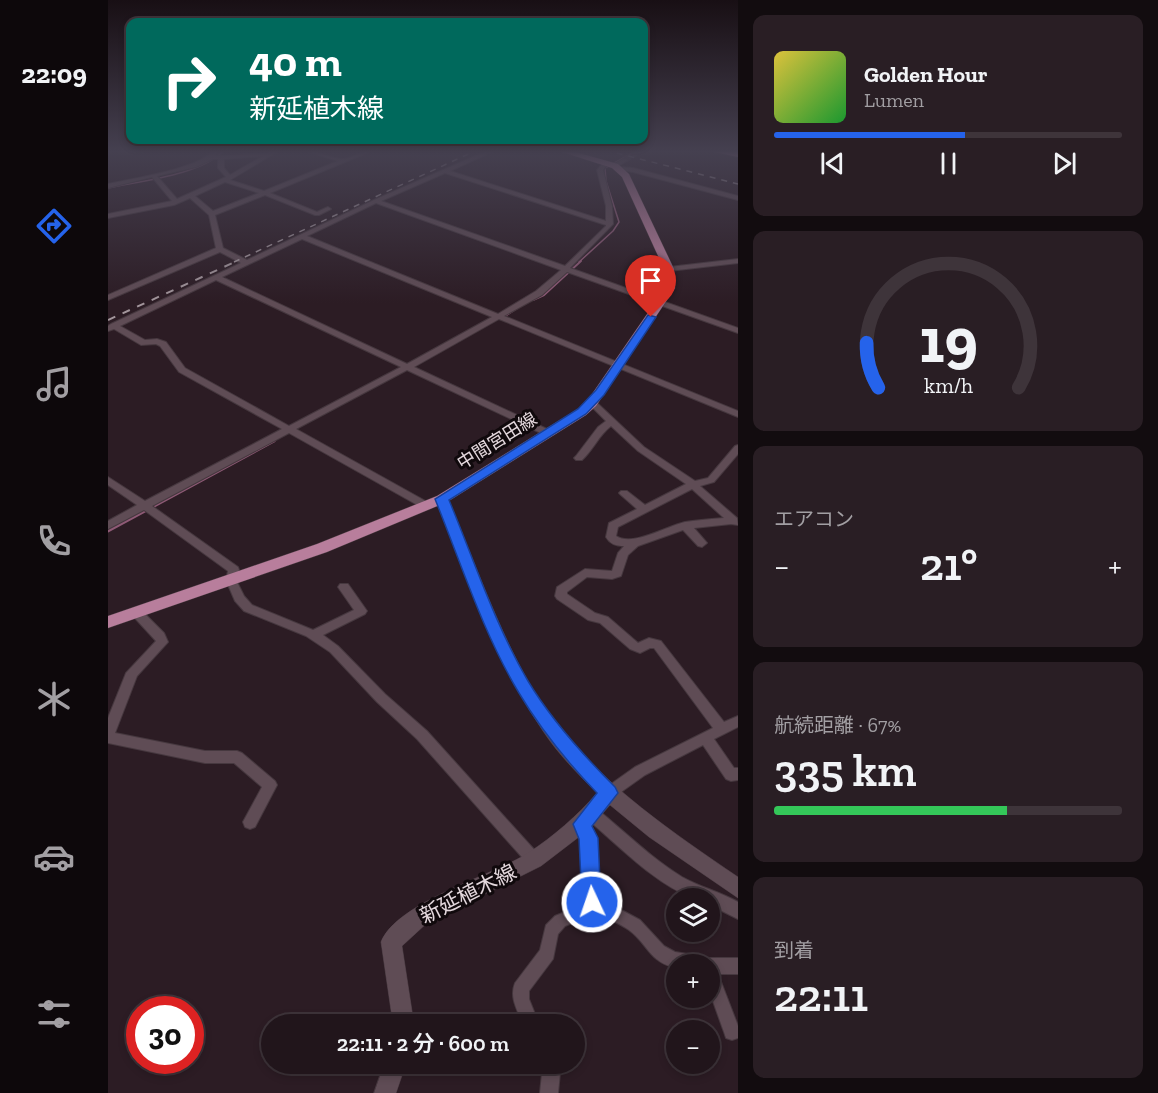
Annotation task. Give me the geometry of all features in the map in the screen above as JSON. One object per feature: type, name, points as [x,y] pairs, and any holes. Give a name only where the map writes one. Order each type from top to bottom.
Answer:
[{"type":"main road","points":[[638,201],[669,269]]},
{"type":"main road","name":"中間宮田線","points":[[108,622],[322,548],[442,499],[546,432],[582,412],[592,403],[670,288],[669,269]]},
{"type":"main road","points":[[442,499],[504,651],[550,728],[579,763],[609,793],[655,831],[738,888]]},
{"type":"main road","name":"新延植木線","points":[[402,1014],[391,942],[420,916],[534,860],[587,819],[609,793]]},
{"type":"main road","points":[[385,1093],[392,1074]]},
{"type":"street","points":[[198,201],[212,214],[220,249],[247,263]]},
{"type":"street","points":[[212,214],[245,201]]},
{"type":"street","points":[[285,201],[317,214],[328,209]]},
{"type":"street","points":[[111,328],[375,201],[738,331]]},
{"type":"street","points":[[538,201],[610,224]]},
{"type":"street","points":[[108,525],[407,367],[539,293],[610,224],[608,201]]},
{"type":"street","points":[[108,216],[176,202]]},
{"type":"street","points":[[303,237],[738,414]]},
{"type":"street","points":[[108,298],[220,249]]},
{"type":"street","points":[[669,269],[738,261]]},
{"type":"street","points":[[218,278],[546,432]]},
{"type":"street","points":[[111,328],[144,343],[157,341],[163,344],[182,370],[425,505]]},
{"type":"street","points":[[592,403],[641,449],[692,485],[736,522]]},
{"type":"street","points":[[579,458],[588,451],[598,430],[612,421]]},
{"type":"street","points":[[634,543],[617,542],[611,537],[613,525],[692,485],[711,480],[738,448]]},
{"type":"street","points":[[108,480],[234,570],[231,580],[238,598],[248,608],[313,635],[334,649],[381,698],[422,735],[534,860]]},
{"type":"street","points":[[624,493],[645,510]]},
{"type":"street","points":[[722,730],[657,644],[649,643],[640,648],[634,646],[604,620],[592,617],[561,596],[561,590],[585,573],[612,575],[617,573],[623,553],[634,543],[685,526],[736,522]]},
{"type":"street","points":[[685,526],[702,543]]},
{"type":"street","points":[[313,635],[361,611],[344,587]]},
{"type":"street","points":[[137,613],[160,636],[162,642],[132,673],[108,736],[205,757],[237,757],[270,785],[250,822]]},
{"type":"street","points":[[609,793],[640,771],[738,721]]},
{"type":"street","points":[[706,738],[731,775],[738,774]]},
{"type":"street","points":[[527,1014],[521,999],[521,989],[547,953],[551,930],[561,921],[587,910],[592,902],[587,819]]},
{"type":"street","points":[[587,819],[689,889],[723,900],[738,911]]},
{"type":"street","points":[[592,902],[634,925],[658,952],[666,956]]},
{"type":"street","points":[[720,966],[738,966]]},
{"type":"street","points":[[720,1000],[732,1032]]},
{"type":"street","points":[[549,1093],[551,1074]]},
{"type":"waterway","points":[[579,262],[613,231],[619,222],[612,201]]},
{"type":"waterway","points":[[533,300],[544,295],[581,261]]},
{"type":"waterway","points":[[502,318],[519,307]]},
{"type":"waterway","points":[[108,531],[274,441]]},
{"type":"railway","points":[[234,262],[366,201]]},
{"type":"railway","points":[[108,320],[237,261]]},
{"type":"route","points":[[592,902],[589,838],[582,824],[609,793],[579,763],[550,728],[524,687],[504,651],[442,499],[546,432],[582,412],[600,392],[651,317]]}]
